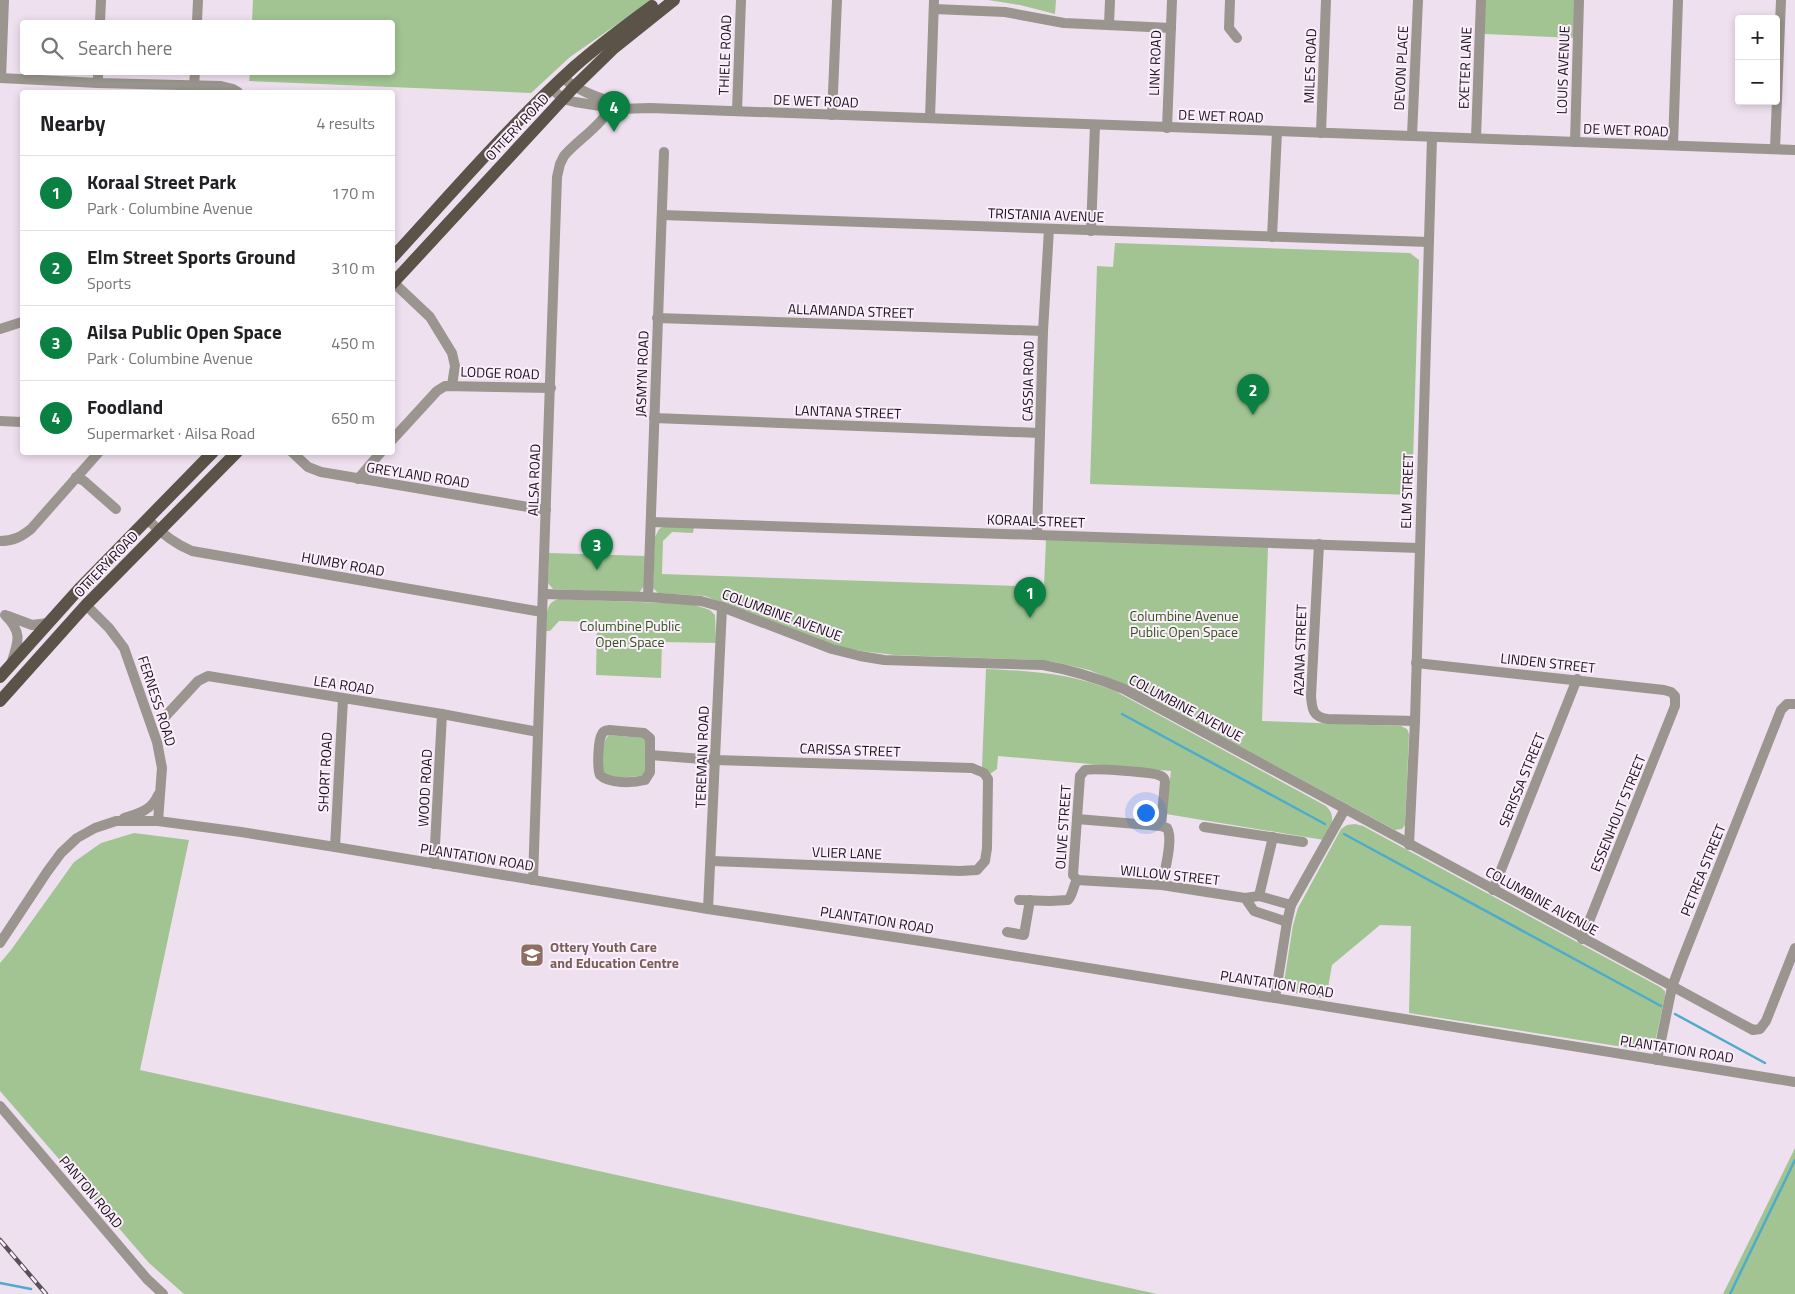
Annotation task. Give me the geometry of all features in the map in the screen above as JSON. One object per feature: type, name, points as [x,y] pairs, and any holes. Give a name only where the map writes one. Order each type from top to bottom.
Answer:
[{"type":"main road","name":"OTTERY ROAD","points":[[395,255],[512,127],[551,88],[606,41],[661,0]]},
{"type":"main road","name":"OTTERY ROAD","points":[[395,282],[574,87],[614,48],[674,0]]},
{"type":"main road","name":"OTTERY ROAD","points":[[0,677],[79,589],[210,455]]},
{"type":"main road","name":"OTTERY ROAD","points":[[0,700],[86,606],[234,455]]},
{"type":"street","points":[[4,0],[0,78],[98,84],[194,85],[229,87],[234,90]]},
{"type":"street","points":[[100,20],[101,0]]},
{"type":"street","points":[[197,20],[198,0]]},
{"type":"street","name":"THIELE ROAD","points":[[737,112],[741,0]]},
{"type":"street","points":[[832,115],[837,0]]},
{"type":"street","points":[[1109,25],[1110,0]]},
{"type":"street","name":"LINK ROAD","points":[[1167,128],[1172,0]]},
{"type":"street","points":[[1230,0],[1229,28],[1236,38]]},
{"type":"street","name":"MILES ROAD","points":[[1321,133],[1326,0]]},
{"type":"street","name":"DEVON PLACE","points":[[1412,136],[1418,0]]},
{"type":"street","name":"EXETER LANE","points":[[1476,138],[1481,0]]},
{"type":"street","name":"LOUIS AVENUE","points":[[1575,142],[1580,0]]},
{"type":"street","points":[[1673,146],[1678,0]]},
{"type":"street","points":[[1775,149],[1780,0]]},
{"type":"street","points":[[930,118],[934,4],[1005,12],[1057,22],[1171,28]]},
{"type":"street","points":[[98,75],[98,84]]},
{"type":"street","points":[[194,85],[195,75]]},
{"type":"street","name":"DE WET ROAD","points":[[563,78],[574,87],[611,105]]},
{"type":"street","points":[[551,88],[563,99]]},
{"type":"street","name":"DE WET ROAD","points":[[563,99],[646,108],[737,112],[1795,150]]},
{"type":"street","name":"AILSA ROAD","points":[[533,880],[558,170],[568,151],[605,117],[611,105]]},
{"type":"street","points":[[1091,231],[1095,125]]},
{"type":"street","points":[[1272,237],[1277,132]]},
{"type":"street","name":"ELM STREET","points":[[1409,845],[1415,721],[1432,137]]},
{"type":"street","name":"JASMYN ROAD","points":[[648,597],[664,152]]},
{"type":"street","name":"TRISTANIA AVENUE","points":[[662,215],[1429,242]]},
{"type":"street","name":"CASSIA ROAD","points":[[1037,534],[1043,331],[1049,229]]},
{"type":"street","name":"LODGE ROAD","points":[[395,286],[430,317],[452,353],[455,366],[452,385],[551,388]]},
{"type":"street","name":"ALLAMANDA STREET","points":[[657,318],[1043,331]]},
{"type":"street","points":[[0,329],[20,323]]},
{"type":"street","points":[[395,437],[440,388],[452,385]]},
{"type":"street","name":"LANTANA STREET","points":[[654,418],[1040,433]]},
{"type":"street","points":[[0,421],[20,422]]},
{"type":"street","points":[[0,541],[13,540],[31,529],[96,455]]},
{"type":"street","points":[[224,466],[240,455]]},
{"type":"street","name":"GREYLAND ROAD","points":[[296,455],[313,470],[546,510]]},
{"type":"street","points":[[358,478],[378,455]]},
{"type":"street","points":[[76,477],[84,481],[116,509]]},
{"type":"street","name":"HUMBY ROAD","points":[[148,520],[159,531],[192,551],[542,612]]},
{"type":"street","name":"KORAAL STREET","points":[[651,522],[1419,548]]},
{"type":"street","name":"AZANA STREET","points":[[1319,544],[1311,696],[1312,711],[1318,717],[1328,719],[1415,721]]},
{"type":"street","name":"COLUMBINE AVENUE","points":[[543,594],[648,597],[701,601],[722,607],[808,641],[860,656],[884,660],[1043,666],[1090,676],[1124,689],[1749,1029],[1760,1029],[1766,1021],[1795,948]]},
{"type":"street","name":"FERNESS ROAD","points":[[86,606],[119,640],[128,656],[157,742],[162,768],[158,821]]},
{"type":"street","name":"TEREMAIN ROAD","points":[[708,908],[712,862],[722,607]]},
{"type":"street","points":[[3,615],[32,625],[48,623]]},
{"type":"street","points":[[3,615],[14,623],[17,631],[18,640],[11,664]]},
{"type":"street","name":"LINDEN STREET","points":[[1416,663],[1577,679],[1664,690],[1671,692],[1675,696]]},
{"type":"street","name":"LEA ROAD","points":[[162,720],[198,681],[208,676],[442,714],[538,732]]},
{"type":"street","name":"SERISSA STREET","points":[[1493,890],[1577,679]]},
{"type":"street","name":"ESSENHOUT STREET","points":[[1582,939],[1676,706],[1675,696]]},
{"type":"street","name":"SHORT ROAD","points":[[335,847],[343,699]]},
{"type":"street","name":"PETREA STREET","points":[[1656,1060],[1672,987],[1781,710],[1787,704],[1795,704]]},
{"type":"street","name":"WOOD ROAD","points":[[434,864],[442,714]]},
{"type":"street","points":[[605,731],[646,734],[650,738],[650,755],[649,774],[645,780],[636,782],[609,781],[602,778],[599,773],[600,738],[605,731]]},
{"type":"street","name":"CARISSA STREET","points":[[650,755],[715,760],[972,768],[984,773],[989,784],[987,848],[985,861],[981,867]]},
{"type":"street","name":"OLIVE STREET","points":[[1092,881],[1076,880],[1072,872],[1080,776],[1083,772],[1089,769],[1157,774],[1165,780],[1161,826]]},
{"type":"street","points":[[116,821],[145,810],[156,800],[160,790]]},
{"type":"street","points":[[1275,998],[1286,922],[1291,905],[1345,809]]},
{"type":"street","points":[[1077,819],[1166,828],[1170,834],[1162,885]]},
{"type":"street","name":"PLANTATION ROAD","points":[[2,939],[61,853],[85,834],[116,821],[158,821],[241,832],[1795,1082]]},
{"type":"street","points":[[1204,827],[1303,842]]},
{"type":"street","points":[[1259,896],[1273,837]]},
{"type":"street","name":"VLIER LANE","points":[[712,862],[960,871],[970,871],[981,867]]},
{"type":"street","points":[[1019,900],[1068,900],[1072,897],[1073,886],[1076,880]]},
{"type":"street","name":"WILLOW STREET","points":[[1092,881],[1162,885],[1245,898],[1259,896],[1291,905]]},
{"type":"street","points":[[1245,898],[1254,910],[1286,922]]},
{"type":"street","points":[[1007,932],[1024,934],[1030,900]]},
{"type":"street","name":"PANTON ROAD","points":[[0,1106],[147,1280],[163,1294]]},
{"type":"green space","points":[[253,0],[652,0],[570,57],[531,93],[249,81],[250,75],[395,75],[395,20],[252,20]]},
{"type":"green space","points":[[988,0],[1056,0],[1055,14],[1020,5]]},
{"type":"green space","points":[[1485,0],[1576,0],[1575,38],[1484,34]]},
{"type":"green space","points":[[1115,243],[1410,253],[1419,260],[1412,495],[1090,484],[1097,266],[1113,267]]},
{"type":"green space","name":"Columbine Avenue Public Open Space","points":[[665,526],[694,527],[693,533],[672,532],[663,541],[662,574],[1044,587],[1046,539],[1268,547],[1262,721],[1401,726],[1407,729],[1409,734],[1405,825],[1402,829],[1395,830],[1132,688],[1089,670],[1038,660],[895,655],[844,648],[794,631],[705,596],[658,593],[653,588],[655,537],[659,529]]},
{"type":"green space","points":[[549,553],[646,556],[644,586],[639,593],[553,589],[548,583]]},
{"type":"green space","name":"Columbine Public Open Space","points":[[559,599],[692,604],[710,610],[715,615],[716,643],[662,642],[661,678],[596,675],[597,622],[559,621],[550,631],[546,631],[549,607],[551,603]]},
{"type":"green space","points":[[986,669],[1052,674],[1083,680],[1115,691],[1326,806],[1332,814],[1332,823],[1329,831],[1324,840],[1166,814],[1171,771],[998,756],[997,769],[990,774],[982,767]]},
{"type":"green space","points":[[609,735],[645,738],[647,770],[644,776],[613,778],[605,775],[602,754],[604,743]]},
{"type":"green space","points":[[1347,825],[1363,826],[1660,987],[1665,991],[1665,997],[1655,1042],[1642,1050],[1409,1013],[1411,926],[1380,925],[1332,965],[1326,999],[1289,992],[1284,982],[1293,925],[1298,908],[1341,829]]},
{"type":"green space","points":[[134,833],[189,840],[140,1070],[1157,1294],[184,1294],[149,1263],[0,1091],[0,963],[74,862],[101,843]]},
{"type":"green space","points":[[1795,1148],[1795,1294],[1723,1294]]},
{"type":"waterway","points":[[1122,714],[1325,824]]},
{"type":"waterway","points":[[1344,834],[1661,1006]]},
{"type":"waterway","points":[[1675,1014],[1765,1063]]},
{"type":"waterway","points":[[1730,1294],[1795,1160]]},
{"type":"waterway","points":[[0,1283],[31,1289]]},
{"type":"railway","points":[[0,1240],[46,1294]]},
{"type":"place","name":"Foodland","points":[[614,132]]},
{"type":"place","name":"Elm Street Sports Ground","points":[[1253,415]]},
{"type":"place","name":"Ailsa Public Open Space","points":[[597,570]]},
{"type":"place","name":"Koraal Street Park","points":[[1030,618]]},
{"type":"place","name":"Ottery Youth Care and Education Centre","points":[[532,955]]}]
